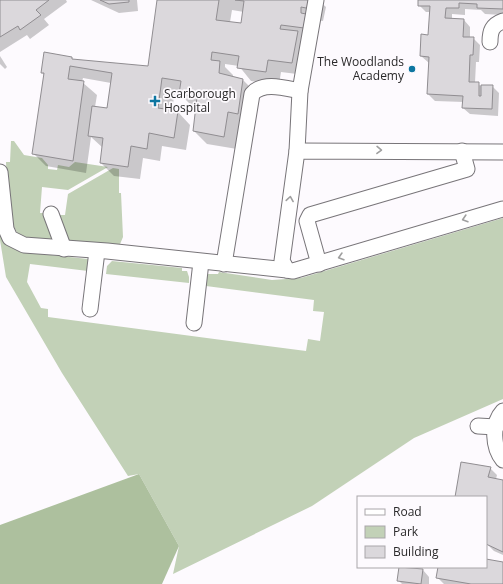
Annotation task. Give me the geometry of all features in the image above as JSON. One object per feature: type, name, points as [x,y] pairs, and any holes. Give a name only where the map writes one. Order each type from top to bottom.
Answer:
[{"type":"street","points":[[287,270],[283,266],[282,253],[297,151],[300,91],[316,0]]},
{"type":"street","points":[[490,42],[490,32],[494,26],[503,21]]},
{"type":"street","points":[[224,264],[252,94],[258,88],[268,86],[300,91]]},
{"type":"street","points":[[297,151],[503,152]]},
{"type":"street","points":[[319,264],[307,221],[310,215],[468,169],[462,151]]},
{"type":"street","points":[[0,172],[3,217],[10,238],[30,247],[97,251],[293,271],[503,209]]},
{"type":"street","points":[[51,214],[64,249]]},
{"type":"street","points":[[90,309],[97,251]]},
{"type":"street","points":[[194,323],[201,262]]},
{"type":"street","points":[[503,412],[500,415],[495,435],[498,453],[503,460]]},
{"type":"street","points":[[478,426],[496,427]]},
{"type":"green space","points":[[11,141],[14,141],[24,155],[42,158],[48,165],[48,169],[57,170],[58,165],[69,167],[75,162],[108,167],[68,190],[42,187],[40,213],[46,213],[54,235],[52,244],[20,236],[15,229],[10,212],[7,191],[6,162],[10,162]]},
{"type":"green space","points":[[113,168],[119,169],[119,193],[121,193],[123,237],[118,249],[70,245],[58,215],[65,215],[68,194]]},
{"type":"green space","points":[[0,215],[23,252],[88,259],[90,261],[88,271],[30,264],[27,282],[41,308],[48,309],[48,317],[306,351],[308,339],[320,341],[324,312],[313,311],[314,300],[206,286],[205,293],[207,274],[218,274],[219,272],[272,280],[301,278],[503,218],[503,399],[414,438],[312,506],[173,574],[179,546],[139,474],[128,476],[62,373],[6,277],[0,240]]},
{"type":"green space","points":[[112,261],[182,268],[182,271],[187,271],[189,283],[106,274],[107,266]]},
{"type":"green space","points":[[139,474],[179,546],[162,584],[0,584],[0,525]]},
{"type":"building","points":[[0,0],[49,0],[36,10],[41,15],[20,30],[18,26],[0,37]]},
{"type":"building","points":[[100,0],[129,0],[129,2],[109,4]]},
{"type":"building","points":[[157,0],[219,0],[216,20],[241,23],[244,1],[235,0],[312,0],[311,9],[301,7],[301,13],[306,14],[304,28],[281,25],[280,29],[298,31],[292,63],[268,60],[266,72],[237,68],[239,56],[212,52],[211,60],[220,61],[219,73],[243,79],[238,114],[228,112],[224,137],[193,131],[197,97],[179,94],[181,81],[162,78],[158,108],[178,111],[174,138],[149,133],[147,149],[131,146],[128,167],[100,163],[103,138],[88,136],[92,106],[107,108],[112,73],[70,66],[68,79],[84,81],[73,161],[32,154],[44,73],[41,73],[44,52],[72,57],[72,59],[148,66]]},
{"type":"building","points":[[418,0],[503,0],[503,9],[477,8],[477,4],[459,3],[459,8],[446,8],[445,18],[464,19],[463,37],[474,37],[473,55],[470,55],[469,82],[479,82],[479,96],[481,96],[481,85],[493,85],[492,109],[462,108],[463,96],[427,94],[429,57],[420,56],[421,34],[428,35],[430,6],[418,6]]},
{"type":"building","points":[[461,462],[491,467],[488,477],[503,480],[503,552],[487,544],[487,496],[455,496]]},
{"type":"building","points":[[487,559],[503,562],[503,584],[471,584],[436,578],[438,568],[487,568]]},
{"type":"building","points":[[399,568],[423,569],[421,584],[397,581]]},
{"type":"place","name":"The Woodlands Academy","points":[[412,69]]},
{"type":"place","name":"Scarborough Hospital","points":[[155,101]]}]
